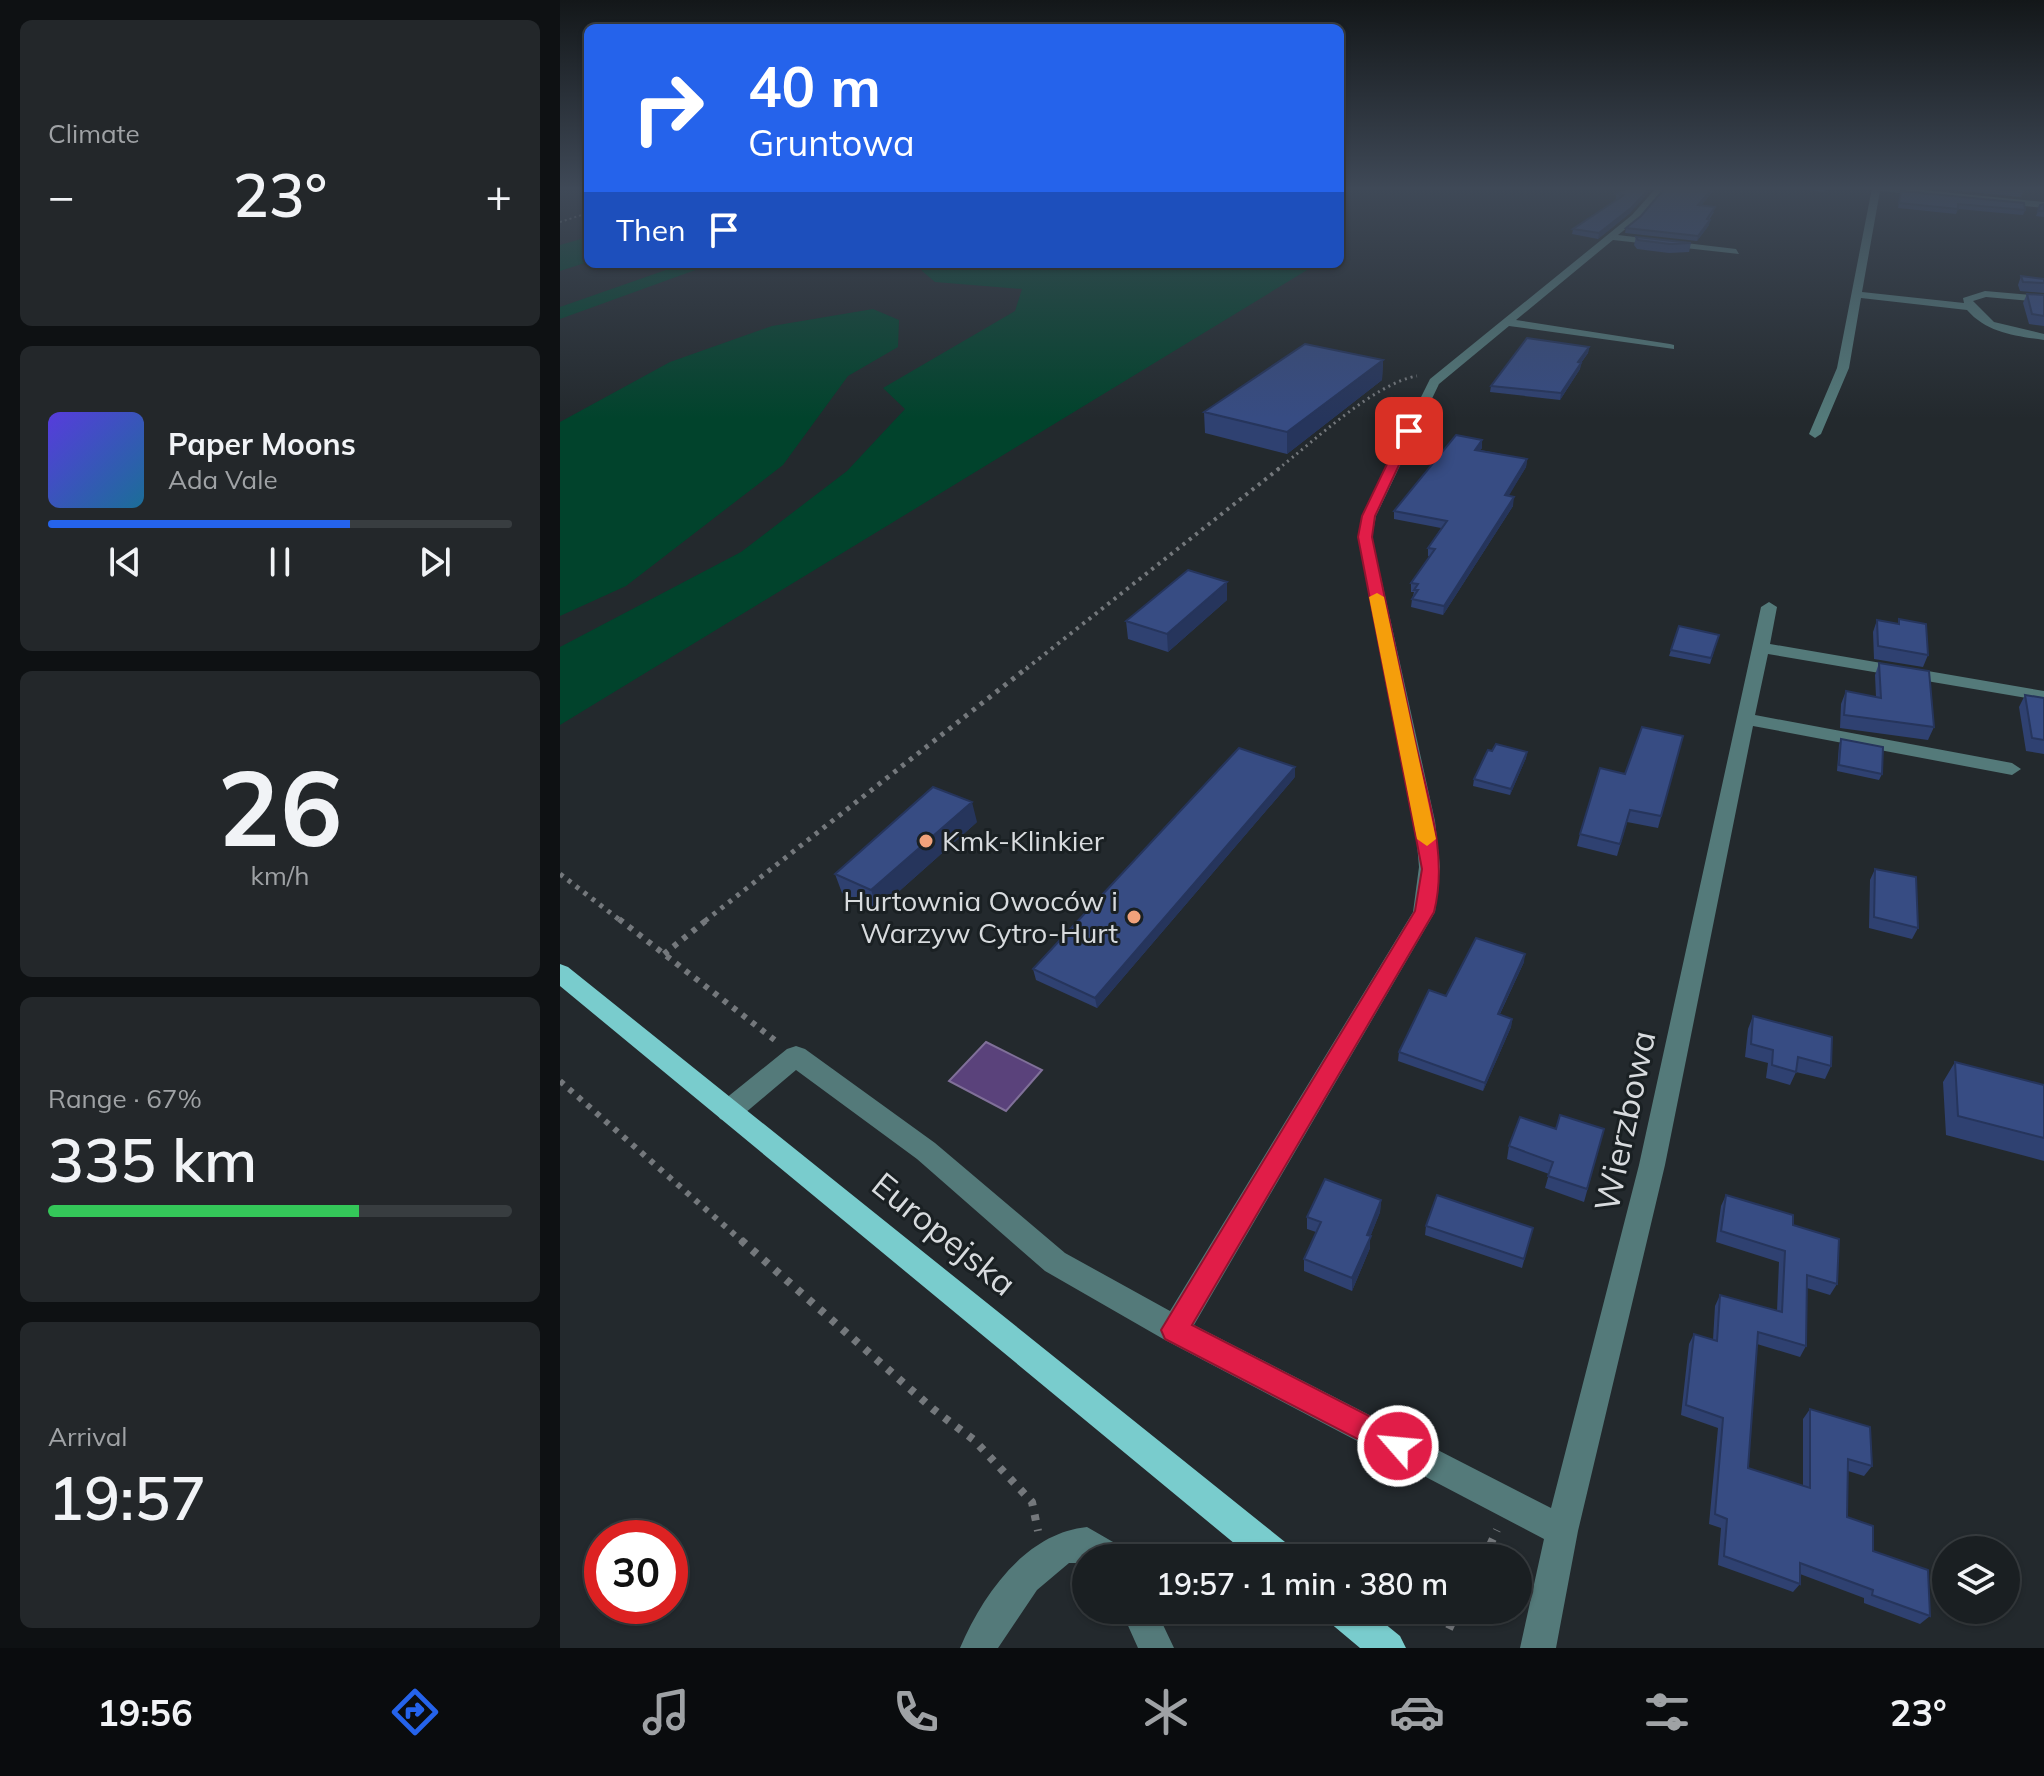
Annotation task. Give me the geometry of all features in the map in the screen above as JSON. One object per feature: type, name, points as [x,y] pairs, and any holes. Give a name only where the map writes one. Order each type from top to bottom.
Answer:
[{"type":"main road","name":"Europejska","points":[[560,973],[1261,1544]]},
{"type":"main road","points":[[1358,1624],[1388,1648]]},
{"type":"street","points":[[1175,1330],[1424,912],[1432,869],[1365,537],[1369,516],[1428,390],[1436,380],[1576,265]]},
{"type":"street","points":[[1815,434],[1843,368],[1861,265]]},
{"type":"street","points":[[1855,294],[1968,299],[1985,294],[2044,299]]},
{"type":"street","points":[[1968,299],[1979,317],[1998,328],[2044,337]]},
{"type":"street","points":[[1506,322],[1670,347]]},
{"type":"street","name":"Wierzbowa","points":[[1538,1648],[1562,1531],[1652,1165],[1769,607]]},
{"type":"street","points":[[1761,648],[2044,696]]},
{"type":"street","points":[[1745,719],[2012,769]]},
{"type":"street","points":[[729,1111],[796,1056],[926,1151],[1055,1262],[1175,1330],[1562,1531]]},
{"type":"street","points":[[978,1648],[1011,1595],[1045,1559],[1064,1547],[1072,1546]]},
{"type":"street","points":[[1145,1624],[1156,1648]]},
{"type":"path","points":[[664,954],[1346,416],[1400,379],[1412,375],[1436,380]]},
{"type":"path","points":[[560,874],[796,1056]]},
{"type":"path","points":[[560,1081],[933,1409],[974,1440],[1032,1502],[1045,1559]]},
{"type":"path","points":[[1449,1629],[1451,1624]]},
{"type":"green space","points":[[560,265],[579,265],[560,271]]},
{"type":"green space","points":[[672,268],[701,268],[560,319],[560,307]]},
{"type":"green space","points":[[922,268],[1310,268],[560,725],[560,647],[741,552],[847,471],[905,409],[883,388],[1015,311],[1022,289],[935,282]]},
{"type":"green space","points":[[873,309],[899,320],[898,347],[848,376],[783,465],[626,586],[560,616],[560,422],[670,362],[772,326]]},
{"type":"shaded area","points":[[986,1042],[1042,1070],[1006,1111],[949,1081]]},
{"type":"building","points":[[2021,276],[2044,279],[2044,283],[2023,282]]},
{"type":"building","points":[[2027,294],[2044,295],[2044,316],[2032,314]]},
{"type":"building","points":[[1527,338],[1589,347],[1561,393],[1491,386]]},
{"type":"building","points":[[1305,344],[1383,360],[1287,432],[1204,412]]},
{"type":"building","points":[[1456,435],[1482,440],[1475,450],[1527,459],[1505,495],[1514,497],[1444,606],[1412,599],[1418,584],[1411,583],[1435,549],[1428,548],[1447,521],[1394,511]]},
{"type":"building","points":[[1188,570],[1227,582],[1167,634],[1126,621]]},
{"type":"building","points":[[1899,619],[1926,624],[1928,655],[1878,646],[1877,620],[1899,624]]},
{"type":"building","points":[[1679,626],[1719,635],[1711,658],[1671,650]]},
{"type":"building","points":[[1879,663],[1929,671],[1934,727],[1844,715],[1846,691],[1881,698]]},
{"type":"building","points":[[2025,695],[2044,698],[2044,740],[2032,738]]},
{"type":"building","points":[[1642,727],[1683,736],[1661,816],[1630,810],[1620,844],[1580,834],[1600,768],[1625,774]]},
{"type":"building","points":[[1841,739],[1883,747],[1882,774],[1839,765]]},
{"type":"building","points":[[1496,744],[1527,752],[1511,789],[1474,779],[1488,750],[1492,751]]},
{"type":"building","points":[[1239,748],[1295,767],[1095,998],[1033,969]]},
{"type":"building","points":[[933,787],[972,802],[871,890],[835,874]]},
{"type":"building","points":[[1875,869],[1916,877],[1918,928],[1874,917]]},
{"type":"building","points":[[1476,938],[1525,954],[1498,1014],[1512,1019],[1485,1083],[1399,1052],[1429,990],[1446,996]]},
{"type":"building","points":[[1753,1016],[1832,1037],[1831,1066],[1798,1057],[1796,1072],[1772,1065],[1773,1050],[1751,1044]]},
{"type":"building","points":[[1955,1062],[2044,1085],[2044,1138],[1958,1116]]},
{"type":"building","points":[[1560,1115],[1604,1129],[1587,1189],[1548,1176],[1553,1162],[1509,1146],[1520,1117],[1556,1129]]},
{"type":"building","points":[[1325,1179],[1381,1200],[1367,1235],[1371,1236],[1352,1278],[1304,1259],[1321,1222],[1307,1217]]},
{"type":"building","points":[[1437,1195],[1533,1228],[1524,1259],[1426,1226]]},
{"type":"building","points":[[1726,1195],[1793,1215],[1793,1225],[1839,1239],[1837,1284],[1807,1275],[1806,1346],[1758,1332],[1748,1468],[1810,1488],[1810,1409],[1870,1427],[1872,1466],[1848,1459],[1847,1517],[1873,1526],[1873,1551],[1928,1570],[1930,1616],[1872,1595],[1873,1590],[1800,1563],[1800,1584],[1724,1556],[1727,1519],[1715,1514],[1723,1418],[1686,1405],[1694,1334],[1717,1341],[1720,1295],[1782,1312],[1785,1251],[1721,1231]]},
{"type":"slow traffic","points":[[1377,597],[1427,839]]},
{"type":"place","name":"Kmk-Klinkier","points":[[926,841]]},
{"type":"place","name":"Hurtownia Owoców i Warzyw Cytro-Hurt","points":[[1134,917]]},
{"type":"route","points":[[1398,1446],[1175,1330],[1424,912],[1430,889],[1432,869],[1365,537],[1369,516],[1409,431]]}]
